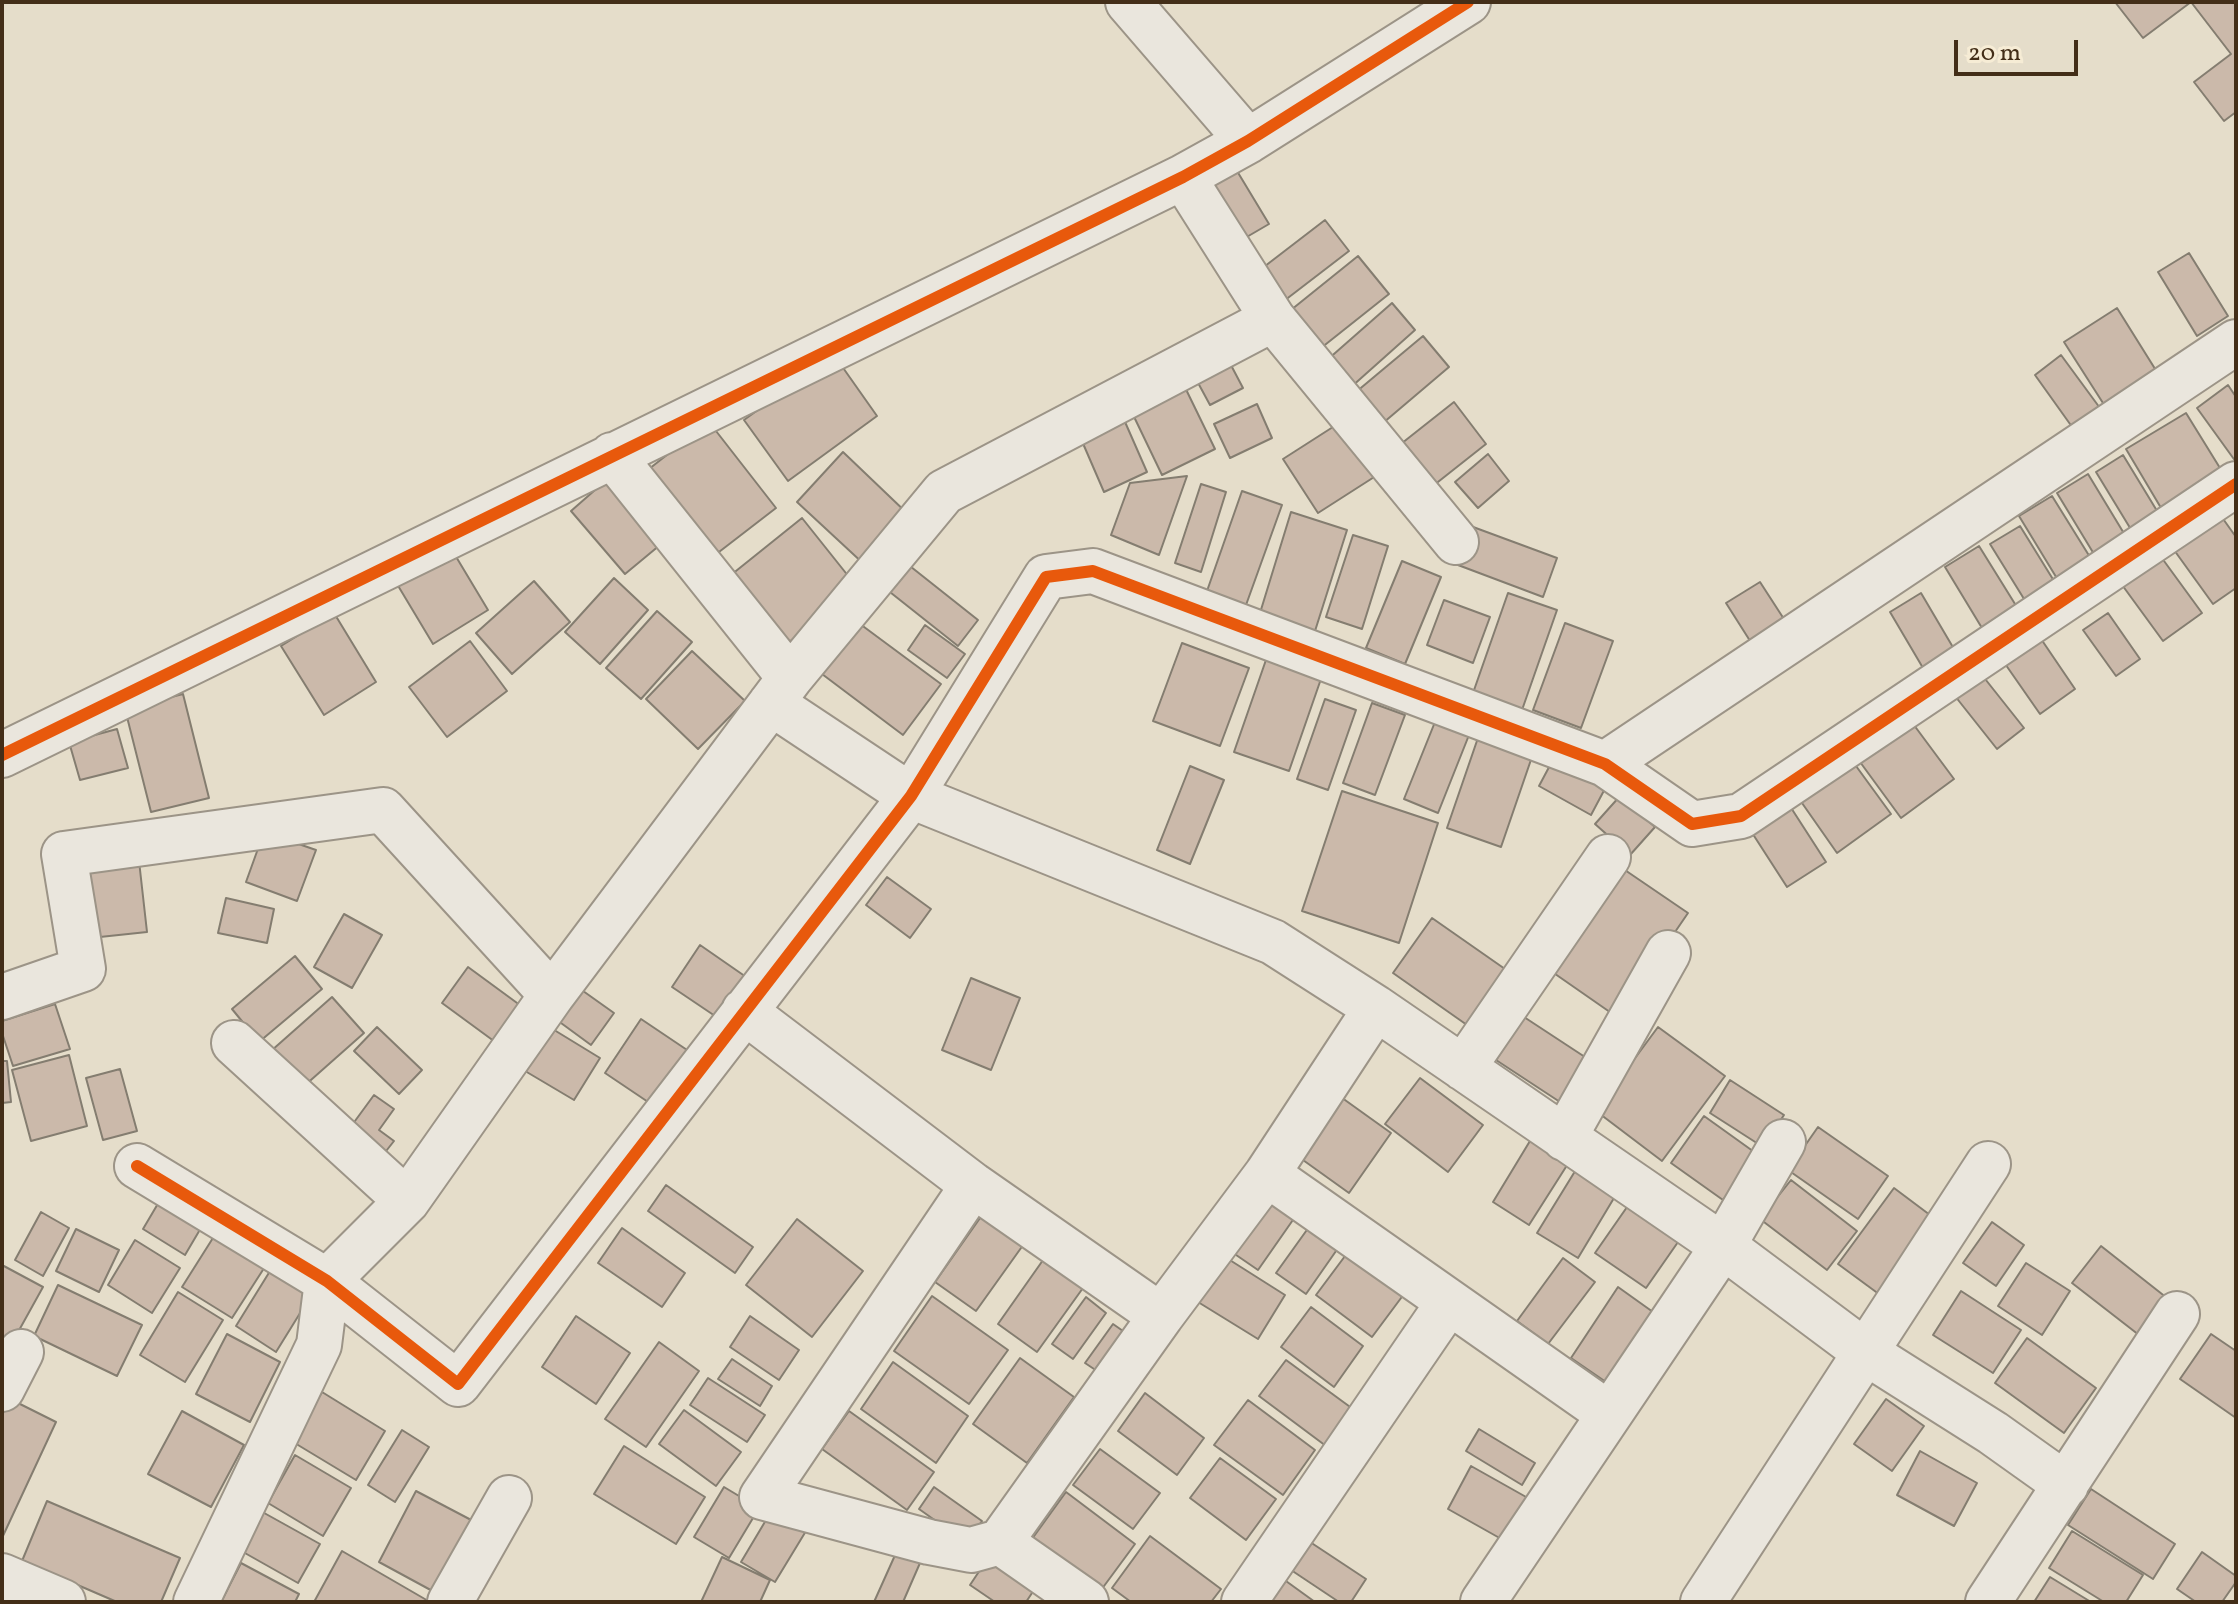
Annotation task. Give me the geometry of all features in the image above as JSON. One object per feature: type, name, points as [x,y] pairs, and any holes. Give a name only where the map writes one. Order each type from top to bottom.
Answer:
[{"type":"street","points":[[1128,2],[1248,141]]},
{"type":"street","points":[[2,755],[1183,177],[1248,141],[1468,2]]},
{"type":"street","points":[[1183,177],[1273,319],[1456,542]]},
{"type":"street","points":[[196,1602],[319,1345],[327,1281],[407,1201],[552,995],[781,690],[944,492],[1273,319]]},
{"type":"street","points":[[1605,764],[2236,342]]},
{"type":"street","points":[[612,455],[781,690],[911,796],[1273,942],[1376,1008],[1723,1246],[1865,1352],[1993,1433],[2066,1485]]},
{"type":"street","points":[[137,1166],[327,1281],[458,1384],[911,796],[1046,577],[1093,571],[1605,764],[1692,824],[1741,816],[2236,484]]},
{"type":"street","points":[[2,997],[83,969],[64,854],[383,810],[552,995]]},
{"type":"street","points":[[1463,1068],[1608,857]]},
{"type":"street","points":[[1564,1138],[1668,953]]},
{"type":"street","points":[[973,1185],[762,1497],[971,1550],[1000,1542],[1161,1316],[1267,1174],[1376,1008]]},
{"type":"street","points":[[744,1011],[973,1185],[1161,1316]]},
{"type":"street","points":[[234,1043],[407,1201]]},
{"type":"street","points":[[1483,1602],[1723,1246],[1783,1142]]},
{"type":"street","points":[[1703,1602],[1988,1164]]},
{"type":"street","points":[[1267,1174],[1609,1414]]},
{"type":"street","points":[[1244,1602],[1449,1302]]},
{"type":"street","points":[[1988,1602],[2177,1314]]},
{"type":"street","points":[[450,1602],[509,1498]]},
{"type":"street","points":[[1000,1542],[1086,1602]]},
{"type":"street","points":[[2,1576],[63,1602]]},
{"type":"building","points":[[2115,2],[2191,2],[2143,38]]},
{"type":"building","points":[[2191,2],[2236,2],[2236,112],[2224,121],[2194,82],[2231,54]]},
{"type":"building","points":[[1234,166],[1269,224],[1233,245],[1199,186]]},
{"type":"building","points":[[1325,220],[1349,251],[1280,304],[1256,273]]},
{"type":"building","points":[[2189,253],[2228,316],[2197,336],[2158,272]]},
{"type":"building","points":[[1358,256],[1389,294],[1316,352],[1286,314]]},
{"type":"building","points":[[1392,303],[1415,330],[1350,388],[1326,361]]},
{"type":"building","points":[[2117,308],[2162,380],[2110,414],[2064,342]]},
{"type":"building","points":[[1423,336],[1449,367],[1383,423],[1356,392]]},
{"type":"building","points":[[1223,350],[1243,388],[1210,405],[1190,368]]},
{"type":"building","points":[[834,355],[877,416],[788,481],[744,420]]},
{"type":"building","points":[[2061,355],[2108,419],[2080,438],[2035,375]]},
{"type":"building","points":[[1178,373],[1215,449],[1162,475],[1125,398]]},
{"type":"building","points":[[2228,385],[2236,397],[2236,462],[2197,408]]},
{"type":"building","points":[[1454,402],[1486,444],[1424,493],[1392,451]]},
{"type":"building","points":[[1257,404],[1272,438],[1230,458],[1214,424]]},
{"type":"building","points":[[1118,406],[1147,472],[1104,492],[1075,425]]},
{"type":"building","points":[[2186,413],[2228,481],[2167,518],[2126,449]]},
{"type":"building","points":[[1347,418],[1382,472],[1318,513],[1283,459]]},
{"type":"building","points":[[709,422],[776,508],[706,562],[640,476]]},
{"type":"building","points":[[843,452],[911,517],[866,566],[797,502]]},
{"type":"building","points":[[1488,454],[1509,481],[1478,508],[1455,482]]},
{"type":"building","points":[[2123,455],[2165,524],[2138,541],[2096,472]]},
{"type":"building","points":[[2088,474],[2131,545],[2100,564],[2057,493]]},
{"type":"building","points":[[611,476],[666,540],[625,574],[571,511]]},
{"type":"building","points":[[1187,476],[1159,555],[1111,535],[1130,483]]},
{"type":"building","points":[[1201,484],[1226,492],[1201,572],[1175,563]]},
{"type":"building","points":[[1242,491],[1282,505],[1246,605],[1207,591]]},
{"type":"building","points":[[2052,496],[2098,570],[2064,590],[2019,516]]},
{"type":"building","points":[[2216,509],[2236,537],[2236,588],[2213,604],[2169,543]]},
{"type":"building","points":[[1291,512],[1347,530],[1315,631],[1260,613]]},
{"type":"building","points":[[802,518],[857,587],[777,652],[721,583]]},
{"type":"building","points":[[1465,524],[1557,558],[1543,597],[1450,562]]},
{"type":"building","points":[[2020,526],[2059,589],[2029,607],[1990,544]]},
{"type":"building","points":[[1353,535],[1388,546],[1362,629],[1326,617]]},
{"type":"building","points":[[1979,546],[2020,612],[1985,633],[1945,567]]},
{"type":"building","points":[[452,550],[488,610],[433,644],[397,584]]},
{"type":"building","points":[[2156,550],[2202,613],[2163,641],[2117,578]]},
{"type":"building","points":[[896,555],[978,620],[958,646],[876,581]]},
{"type":"building","points":[[1402,561],[1441,577],[1405,664],[1366,648]]},
{"type":"building","points":[[614,578],[648,610],[600,664],[565,632]]},
{"type":"building","points":[[534,581],[570,622],[512,674],[476,633]]},
{"type":"building","points":[[1760,582],[1793,633],[1759,655],[1726,603]]},
{"type":"building","points":[[1508,593],[1557,610],[1522,710],[1473,693]]},
{"type":"building","points":[[1921,593],[1954,649],[1923,668],[1890,612]]},
{"type":"building","points":[[1444,600],[1490,617],[1473,663],[1427,645]]},
{"type":"building","points":[[657,611],[692,642],[641,699],[606,668]]},
{"type":"building","points":[[334,613],[376,682],[324,715],[281,646]]},
{"type":"building","points":[[2108,613],[2140,659],[2116,676],[2083,630]]},
{"type":"building","points":[[856,621],[941,684],[903,735],[818,671]]},
{"type":"building","points":[[1565,623],[1613,641],[1581,728],[1533,710]]},
{"type":"building","points":[[925,625],[965,654],[947,678],[908,650]]},
{"type":"building","points":[[2037,633],[2075,689],[2040,714],[2001,658]]},
{"type":"building","points":[[470,641],[507,691],[447,737],[409,687]]},
{"type":"building","points":[[1182,643],[1249,668],[1220,746],[1153,721]]},
{"type":"building","points":[[692,651],[745,701],[698,749],[646,699]]},
{"type":"building","points":[[1267,657],[1322,676],[1289,771],[1234,752]]},
{"type":"building","points":[[1978,670],[2024,728],[1997,749],[1951,691]]},
{"type":"building","points":[[183,694],[209,798],[151,812],[125,709]]},
{"type":"building","points":[[1325,699],[1356,710],[1328,790],[1297,779]]},
{"type":"building","points":[[1372,703],[1405,715],[1375,795],[1343,783]]},
{"type":"building","points":[[1905,713],[1954,779],[1901,818],[1852,751]]},
{"type":"building","points":[[1437,717],[1471,730],[1438,813],[1404,799]]},
{"type":"building","points":[[117,729],[128,768],[80,780],[69,742]]},
{"type":"building","points":[[1480,732],[1534,751],[1501,847],[1447,828]]},
{"type":"building","points":[[1556,754],[1608,783],[1591,815],[1539,786]]},
{"type":"building","points":[[1848,755],[1891,814],[1837,853],[1795,793]]},
{"type":"building","points":[[1190,766],[1224,780],[1190,864],[1157,850]]},
{"type":"building","points":[[1342,791],[1438,823],[1399,943],[1302,911]]},
{"type":"building","points":[[1620,796],[1655,827],[1630,855],[1595,824]]},
{"type":"building","points":[[1786,800],[1826,862],[1787,887],[1747,825]]},
{"type":"building","points":[[264,832],[316,850],[297,901],[246,882]]},
{"type":"building","points":[[138,852],[147,932],[81,939],[72,859]]},
{"type":"building","points":[[1619,866],[1688,913],[1617,1017],[1548,969]]},
{"type":"building","points":[[887,877],[931,909],[910,938],[866,905]]},
{"type":"building","points":[[226,898],[274,909],[267,943],[218,933]]},
{"type":"building","points":[[344,914],[382,935],[352,988],[314,967]]},
{"type":"building","points":[[1432,918],[1505,969],[1467,1025],[1393,973]]},
{"type":"building","points":[[700,945],[749,979],[721,1020],[672,987]]},
{"type":"building","points":[[295,956],[322,989],[259,1042],[232,1009]]},
{"type":"building","points":[[468,967],[528,1011],[502,1047],[442,1003]]},
{"type":"building","points":[[971,978],[1020,998],[991,1070],[942,1050]]},
{"type":"building","points":[[569,981],[614,1013],[591,1045],[546,1012]]},
{"type":"building","points":[[332,997],[364,1033],[303,1087],[271,1051]]},
{"type":"building","points":[[55,1004],[70,1049],[13,1066],[2,1033],[2,1021]]},
{"type":"building","points":[[1524,1017],[1588,1059],[1560,1102],[1496,1060]]},
{"type":"building","points":[[641,1019],[699,1058],[663,1112],[605,1073]]},
{"type":"building","points":[[546,1025],[600,1058],[574,1100],[520,1068]]},
{"type":"building","points":[[377,1027],[422,1070],[399,1094],[354,1051]]},
{"type":"building","points":[[1658,1027],[1725,1076],[1662,1161],[1596,1111]]},
{"type":"building","points":[[69,1055],[87,1126],[31,1141],[12,1070]]},
{"type":"building","points":[[2,1061],[7,1061],[11,1102],[2,1103]]},
{"type":"building","points":[[120,1069],[137,1131],[103,1140],[86,1078]]},
{"type":"building","points":[[1420,1078],[1483,1125],[1448,1172],[1385,1124]]},
{"type":"building","points":[[1730,1080],[1784,1115],[1763,1147],[1710,1113]]},
{"type":"building","points":[[374,1095],[394,1109],[379,1130],[394,1141],[379,1160],[344,1136]]},
{"type":"building","points":[[1338,1095],[1391,1133],[1349,1193],[1296,1155]]},
{"type":"building","points":[[1704,1116],[1757,1154],[1723,1200],[1671,1163]]},
{"type":"building","points":[[1818,1127],[1888,1176],[1858,1219],[1788,1170]]},
{"type":"building","points":[[1533,1136],[1571,1159],[1529,1225],[1493,1202]]},
{"type":"building","points":[[1577,1168],[1617,1193],[1578,1258],[1537,1233]]},
{"type":"building","points":[[1791,1180],[1857,1231],[1827,1270],[1760,1219]]},
{"type":"building","points":[[666,1185],[753,1247],[735,1273],[648,1211]]},
{"type":"building","points":[[1894,1188],[1942,1224],[1887,1300],[1838,1264]]},
{"type":"building","points":[[166,1190],[208,1216],[185,1255],[143,1229]]},
{"type":"building","points":[[1260,1193],[1295,1217],[1258,1270],[1223,1246]]},
{"type":"building","points":[[1634,1197],[1685,1232],[1646,1288],[1595,1253]]},
{"type":"building","points":[[985,1211],[1026,1241],[976,1311],[935,1282]]},
{"type":"building","points":[[41,1212],[69,1228],[43,1276],[15,1260]]},
{"type":"building","points":[[797,1219],[863,1271],[812,1337],[746,1285]]},
{"type":"building","points":[[1314,1220],[1343,1241],[1306,1294],[1276,1273]]},
{"type":"building","points":[[1992,1222],[2024,1245],[1996,1286],[1963,1263]]},
{"type":"building","points":[[622,1228],[685,1273],[662,1307],[598,1263]]},
{"type":"building","points":[[76,1229],[119,1250],[99,1292],[56,1271]]},
{"type":"building","points":[[218,1230],[268,1262],[232,1318],[182,1287]]},
{"type":"building","points":[[135,1240],[180,1268],[152,1313],[108,1285]]},
{"type":"building","points":[[2101,1246],[2167,1298],[2139,1335],[2072,1283]]},
{"type":"building","points":[[1351,1248],[1407,1290],[1372,1337],[1316,1295]]},
{"type":"building","points":[[1048,1253],[1088,1281],[1037,1352],[998,1324]]},
{"type":"building","points":[[1225,1257],[1285,1295],[1258,1339],[1198,1302]]},
{"type":"building","points":[[1563,1258],[1595,1282],[1548,1344],[1517,1321]]},
{"type":"building","points":[[275,1263],[315,1289],[276,1352],[236,1326]]},
{"type":"building","points":[[2026,1263],[2070,1291],[2042,1335],[1998,1306]]},
{"type":"building","points":[[2,1265],[43,1287],[2,1361]]},
{"type":"building","points":[[58,1285],[142,1325],[117,1376],[34,1336]]},
{"type":"building","points":[[1618,1287],[1653,1312],[1606,1382],[1571,1358]]},
{"type":"building","points":[[1961,1291],[2021,1330],[1993,1373],[1933,1335]]},
{"type":"building","points":[[178,1292],[223,1320],[185,1382],[140,1355]]},
{"type":"building","points":[[932,1296],[1008,1350],[969,1404],[894,1351]]},
{"type":"building","points":[[1086,1297],[1106,1313],[1073,1359],[1052,1344]]},
{"type":"building","points":[[1311,1307],[1363,1346],[1334,1387],[1281,1347]]},
{"type":"building","points":[[576,1316],[630,1353],[596,1404],[542,1367]]},
{"type":"building","points":[[750,1316],[799,1350],[779,1380],[730,1347]]},
{"type":"building","points":[[1113,1324],[1133,1338],[1106,1377],[1085,1363]]},
{"type":"building","points":[[227,1334],[280,1362],[250,1422],[196,1394]]},
{"type":"building","points":[[2211,1334],[2236,1351],[2236,1418],[2180,1379]]},
{"type":"building","points":[[2027,1338],[2096,1388],[2064,1433],[1995,1383]]},
{"type":"building","points":[[659,1342],[699,1371],[646,1447],[605,1419]]},
{"type":"building","points":[[1020,1358],[1074,1397],[1027,1463],[973,1424]]},
{"type":"building","points":[[732,1359],[772,1386],[760,1406],[718,1379]]},
{"type":"building","points":[[1286,1360],[1357,1412],[1330,1449],[1259,1396]]},
{"type":"building","points":[[893,1362],[968,1416],[936,1463],[861,1409]]},
{"type":"building","points":[[708,1378],[765,1415],[747,1442],[690,1405]]},
{"type":"building","points":[[322,1392],[385,1431],[356,1480],[293,1442]]},
{"type":"building","points":[[1145,1393],[1204,1438],[1177,1475],[1118,1431]]},
{"type":"building","points":[[10,1399],[56,1422],[2,1538],[2,1415]]},
{"type":"building","points":[[1886,1399],[1924,1426],[1892,1471],[1854,1444]]},
{"type":"building","points":[[1248,1400],[1315,1450],[1283,1495],[1214,1445]]},
{"type":"building","points":[[684,1410],[741,1452],[716,1486],[659,1444]]},
{"type":"building","points":[[182,1411],[244,1445],[211,1507],[148,1474]]},
{"type":"building","points":[[849,1411],[934,1472],[907,1510],[822,1449]]},
{"type":"building","points":[[1479,1429],[1535,1463],[1522,1485],[1466,1451]]},
{"type":"building","points":[[402,1430],[429,1447],[395,1502],[368,1485]]},
{"type":"building","points":[[624,1446],[705,1497],[676,1544],[594,1494]]},
{"type":"building","points":[[1100,1449],[1160,1493],[1133,1529],[1073,1485]]},
{"type":"building","points":[[1920,1451],[1977,1483],[1954,1526],[1897,1495]]},
{"type":"building","points":[[295,1455],[351,1488],[323,1536],[268,1503]]},
{"type":"building","points":[[1220,1458],[1276,1499],[1246,1540],[1190,1498]]},
{"type":"building","points":[[1471,1466],[1535,1502],[1512,1545],[1448,1509]]},
{"type":"building","points":[[724,1487],[759,1508],[729,1558],[694,1537]]},
{"type":"building","points":[[934,1487],[982,1521],[967,1543],[919,1509]]},
{"type":"building","points":[[2091,1489],[2175,1544],[2153,1579],[2068,1525]]},
{"type":"building","points":[[416,1491],[475,1522],[438,1594],[379,1562]]},
{"type":"building","points":[[1066,1492],[1135,1544],[1093,1601],[1024,1550]]},
{"type":"building","points":[[47,1501],[180,1558],[161,1602],[117,1602],[22,1561]]},
{"type":"building","points":[[257,1509],[320,1544],[298,1583],[236,1548]]},
{"type":"building","points":[[772,1510],[806,1531],[775,1582],[741,1562]]},
{"type":"building","points":[[2072,1531],[2143,1575],[2126,1602],[2104,1602],[2049,1568]]},
{"type":"building","points":[[1150,1536],[1221,1589],[1211,1602],[1131,1602],[1112,1588]]},
{"type":"building","points":[[1301,1536],[1366,1579],[1351,1602],[1339,1602],[1282,1564]]},
{"type":"building","points":[[994,1549],[1040,1581],[1026,1602],[995,1602],[970,1585]]},
{"type":"building","points":[[342,1551],[430,1602],[314,1602]]},
{"type":"building","points":[[2202,1552],[2236,1576],[2236,1582],[2222,1602],[2196,1602],[2177,1589]]},
{"type":"building","points":[[896,1553],[920,1563],[903,1602],[874,1602]]},
{"type":"building","points":[[722,1557],[770,1580],[760,1602],[701,1602]]},
{"type":"building","points":[[241,1563],[299,1594],[295,1602],[221,1602]]},
{"type":"building","points":[[1279,1576],[1315,1602],[1260,1602]]},
{"type":"building","points":[[2050,1577],[2091,1602],[2034,1602]]},
{"type":"cycle path","points":[[2,755],[1183,177],[1248,141],[1468,2]]},
{"type":"cycle path","points":[[137,1166],[327,1281],[458,1384],[911,796],[1046,577],[1093,571],[1605,764],[1692,824],[1741,816],[2236,484]]}]
